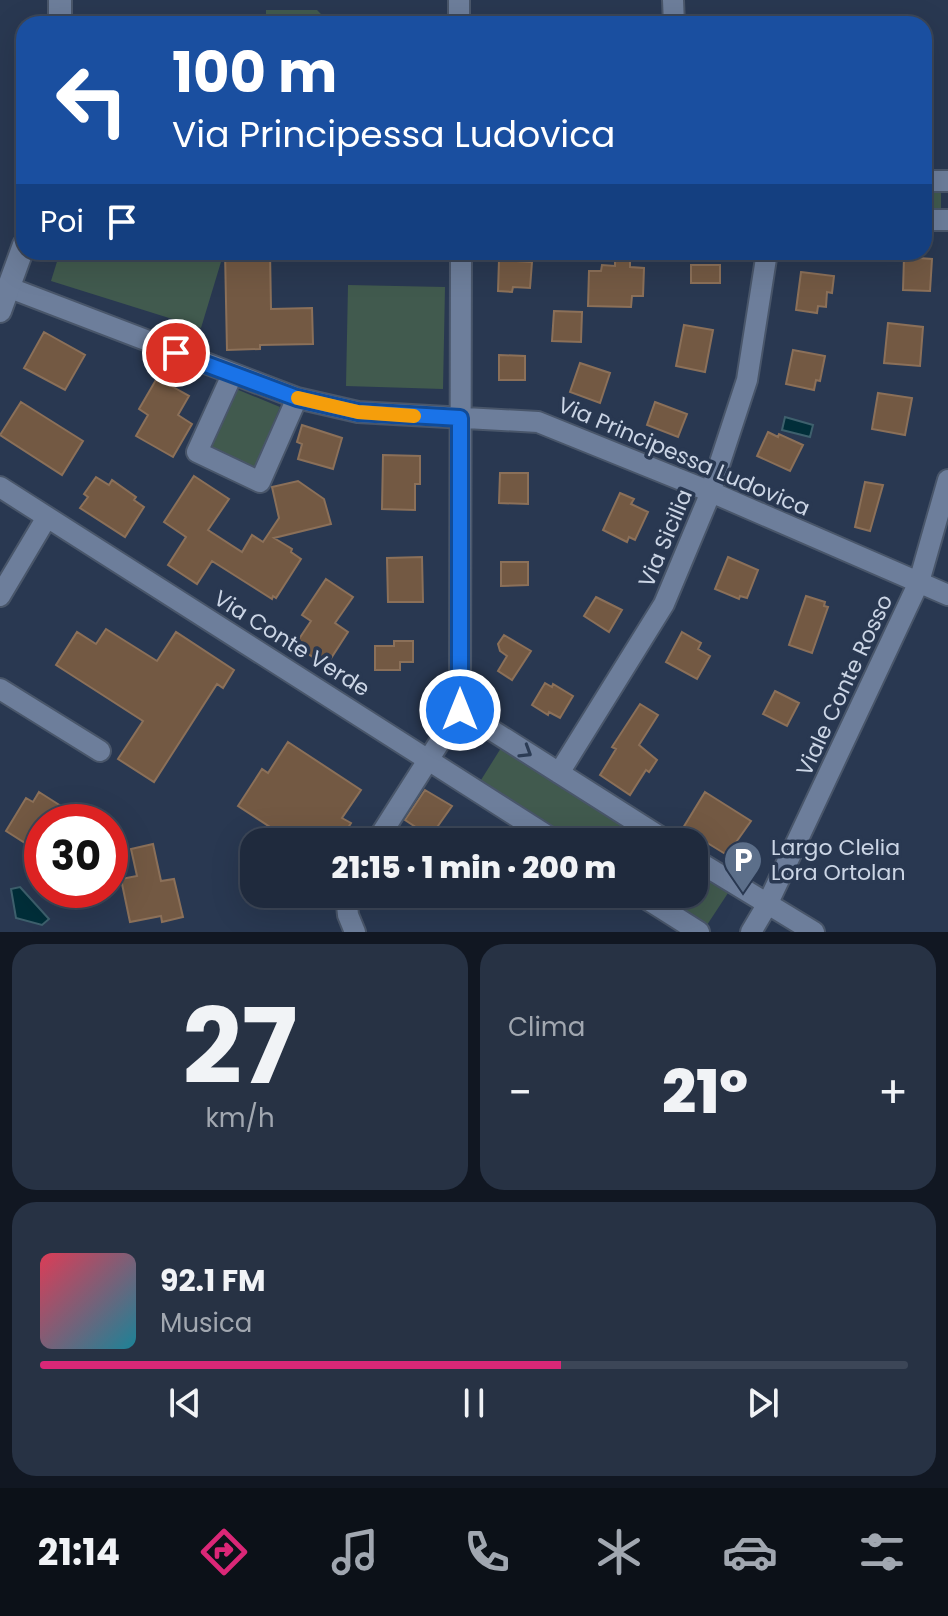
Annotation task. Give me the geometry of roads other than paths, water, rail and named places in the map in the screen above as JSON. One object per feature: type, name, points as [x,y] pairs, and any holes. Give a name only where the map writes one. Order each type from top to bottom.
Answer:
[{"type":"street","points":[[0,311],[19,260]]},
{"type":"street","points":[[385,828],[460,710],[461,260]]},
{"type":"street","name":"Via Sicilia","points":[[559,773],[664,604],[711,492],[747,380],[766,260]]},
{"type":"street","name":"Via Principessa Ludovica","points":[[10,288],[297,398],[358,412],[538,422],[711,492],[948,595]]},
{"type":"street","points":[[232,375],[197,452],[260,482],[297,398]]},
{"type":"street","name":"Viale Conte Rosso","points":[[767,905],[919,582],[948,480]]},
{"type":"street","name":"Via Conte Verde","points":[[0,487],[535,828]]},
{"type":"street","points":[[0,596],[47,517]]},
{"type":"street","points":[[0,689],[100,751]]},
{"type":"street","points":[[460,710],[646,828]]},
{"type":"street","points":[[708,868],[814,932]]},
{"type":"street","points":[[751,932],[767,905]]},
{"type":"street","points":[[347,908],[355,932]]},
{"type":"street","points":[[661,908],[690,927]]},
{"type":"water","points":[[785,417],[813,425],[810,437],[782,430]]},
{"type":"water","points":[[20,887],[24,891],[24,908],[39,908],[49,919],[42,925],[16,918],[11,889]]},
{"type":"place","name":"Largo Clelia Lora Ortolan","points":[[743,894]]}]
